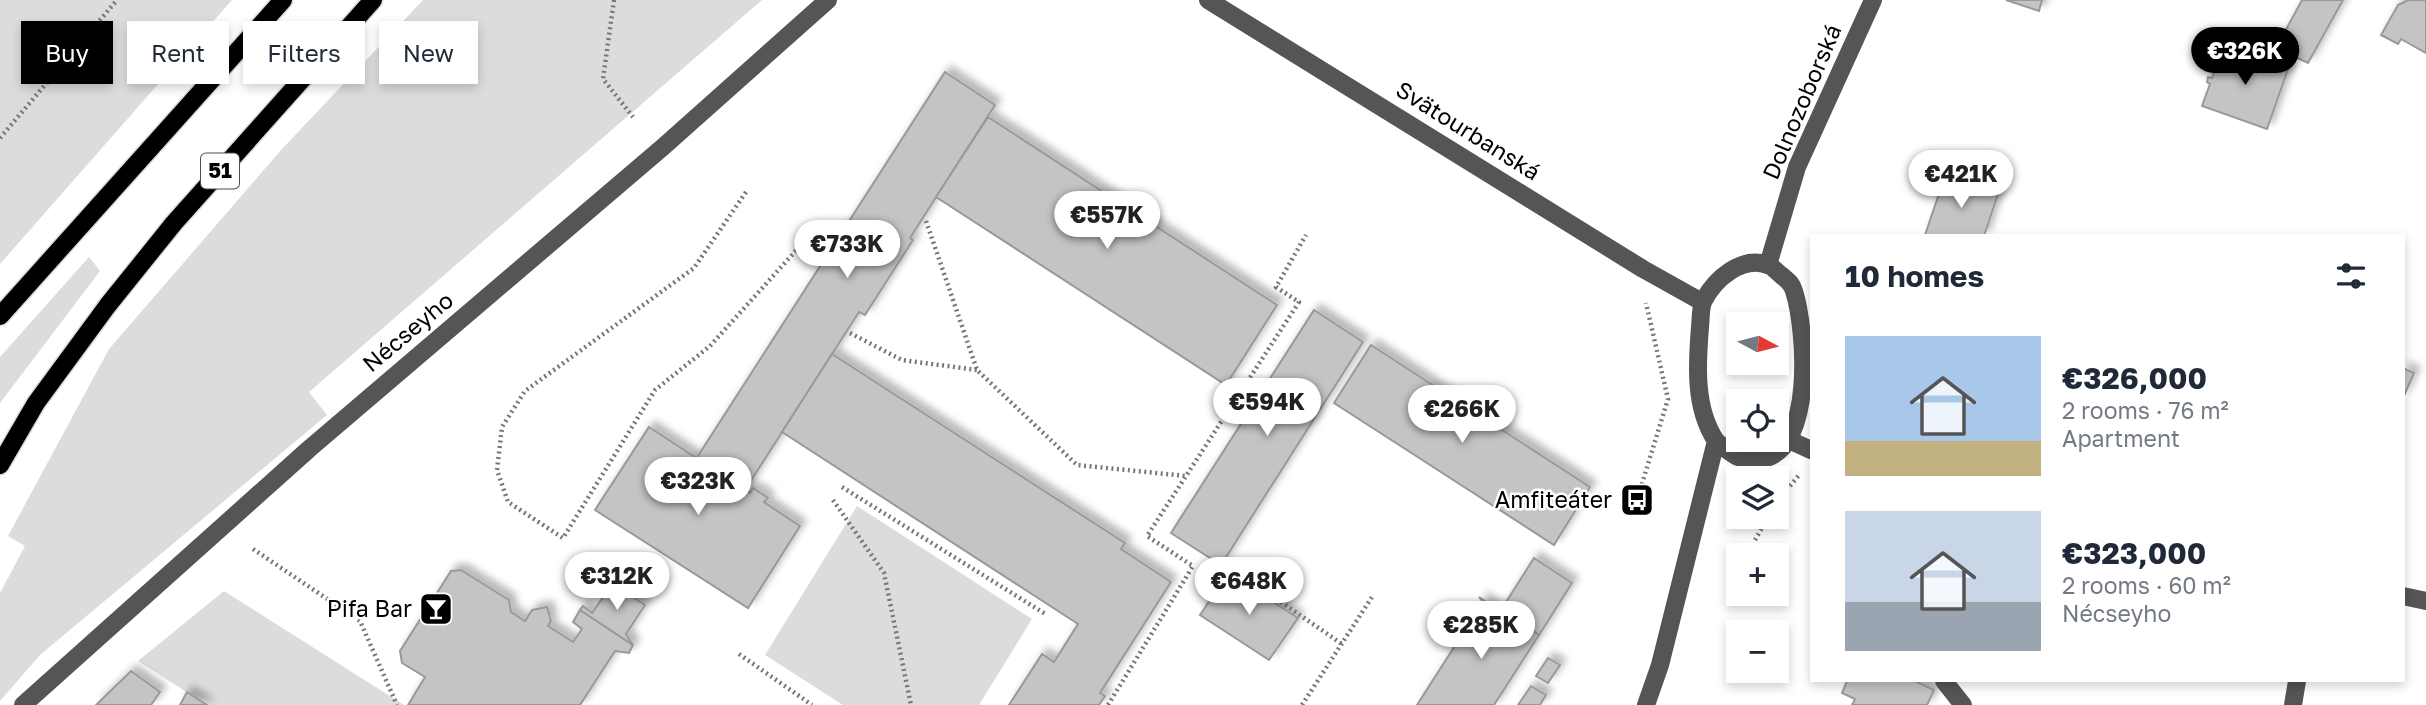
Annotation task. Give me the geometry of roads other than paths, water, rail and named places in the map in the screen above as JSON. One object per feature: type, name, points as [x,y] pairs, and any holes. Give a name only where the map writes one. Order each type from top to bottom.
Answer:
[{"type":"main road","points":[[0,316],[283,0]]},
{"type":"main road","name":"51","points":[[0,465],[36,403],[108,305],[174,223],[373,0]]},
{"type":"street","name":"Nécseyho","points":[[23,705],[309,449],[652,156],[828,0]]},
{"type":"street","name":"Svätourbanská","points":[[1208,0],[1643,269],[1702,302]]},
{"type":"street","name":"Dolnozoborská","points":[[1768,265],[1797,167],[1872,0]]},
{"type":"street","points":[[1726,450],[1708,428],[1700,399],[1698,354],[1702,302],[1721,277],[1742,263],[1768,265],[1792,284],[1801,313],[1803,371],[1800,409],[1789,440],[1810,450]]},
{"type":"street","points":[[1646,705],[1660,665],[1716,441]]},
{"type":"street","points":[[1728,452],[1734,457],[1752,461],[1775,457],[1779,452]]},
{"type":"street","points":[[2405,596],[2426,601]]},
{"type":"street","points":[[1945,682],[1963,705]]},
{"type":"street","points":[[2293,705],[2297,682]]},
{"type":"place","name":"Amfiteáter","points":[[1637,500]]},
{"type":"place","name":"Pifa Bar","points":[[436,609]]}]
